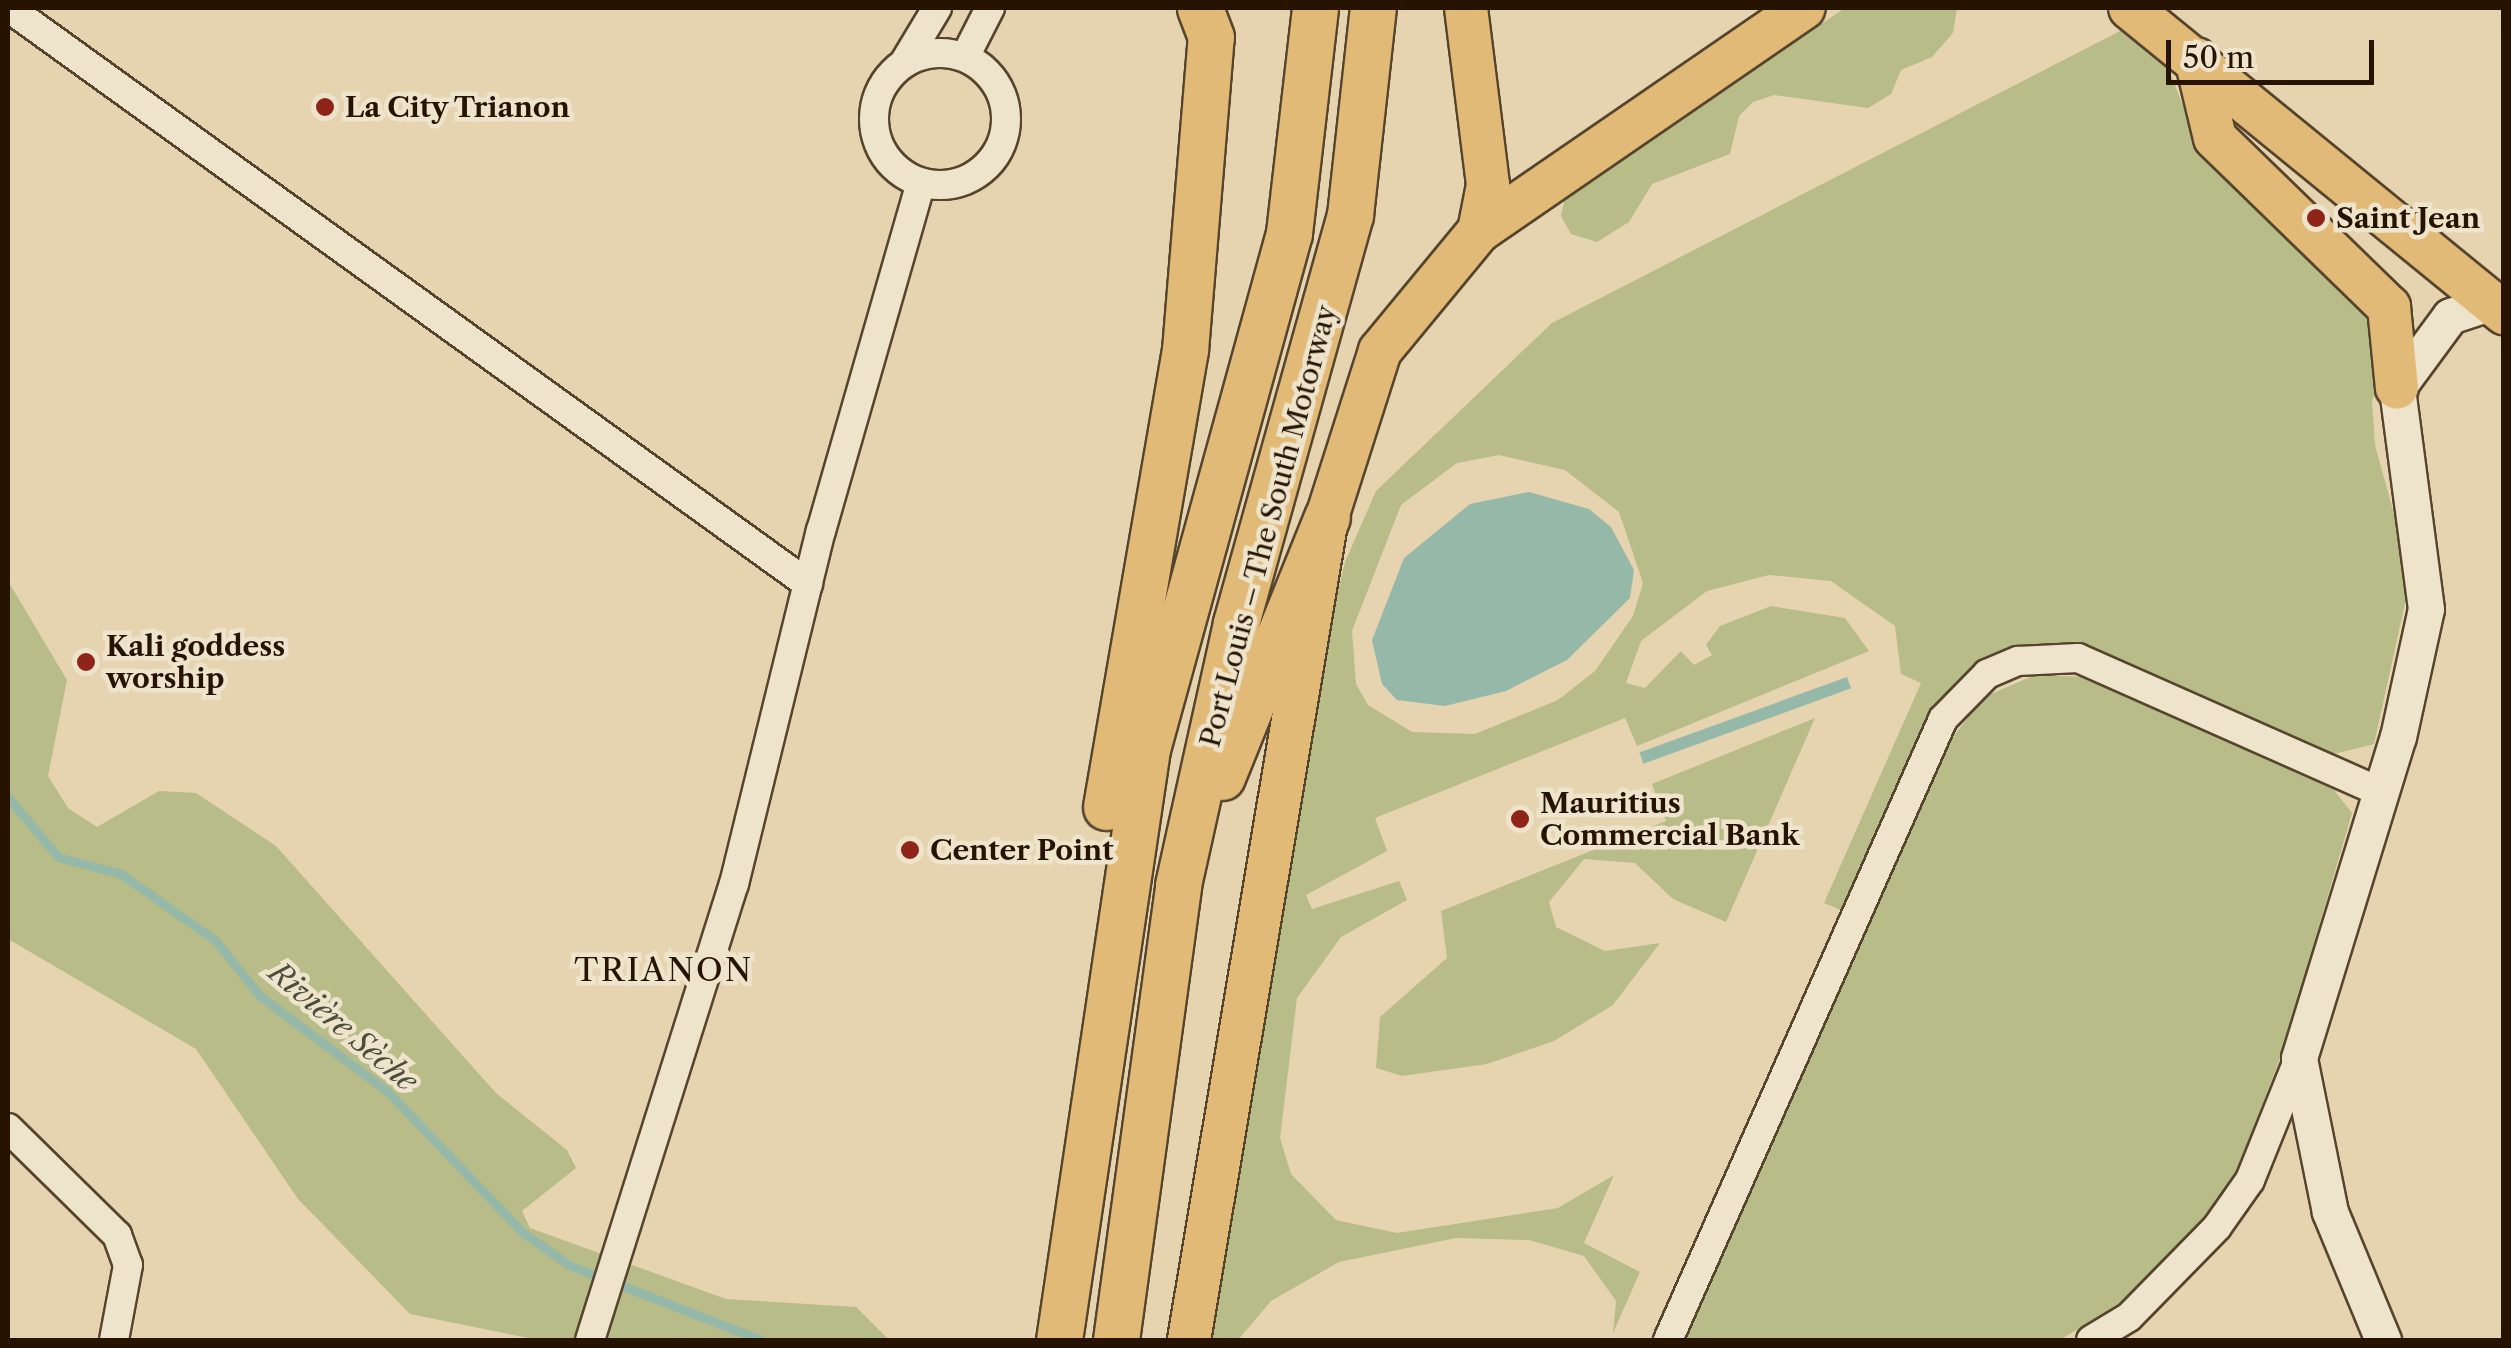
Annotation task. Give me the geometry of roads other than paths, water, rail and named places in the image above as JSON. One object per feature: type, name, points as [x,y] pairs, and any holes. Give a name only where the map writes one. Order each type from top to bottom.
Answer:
[{"type":"highway","points":[[1089,1108],[1095,878],[1185,350],[1210,38],[1200,8]]},
{"type":"highway","name":"Port Louis – The South Motorway","points":[[1116,1340],[1178,885],[1236,623],[1335,283],[1372,14]]},
{"type":"highway","name":"Port Louis – The South Motorway","points":[[1060,1340],[1089,1108],[1147,749],[1288,233],[1315,16]]},
{"type":"highway","points":[[1178,885],[1327,516]]},
{"type":"main road","points":[[1466,8],[1488,185],[1479,230]]},
{"type":"main road","points":[[1189,1340],[1327,516],[1380,351],[1479,230],[1804,8]]},
{"type":"main road","points":[[2130,8],[2498,307]]},
{"type":"main road","points":[[2196,59],[2215,138],[2389,307],[2400,349],[2397,388]]},
{"type":"street","points":[[9,8],[808,584]]},
{"type":"street","points":[[904,63],[965,57],[996,82],[1003,141],[970,178],[921,183],[891,164],[875,134],[876,101],[937,8]]},
{"type":"street","points":[[965,57],[990,8]]},
{"type":"street","points":[[591,1339],[734,884],[808,584],[921,183]]},
{"type":"street","points":[[2091,1340],[2141,1306],[2217,1227],[2250,1180],[2298,1058],[2378,790],[2426,610],[2397,388],[2450,316],[2498,307]]},
{"type":"street","points":[[1668,1340],[1942,719],[1987,674],[2049,656],[2092,662],[2378,790]]},
{"type":"street","points":[[2298,1058],[2330,1212],[2383,1340]]},
{"type":"street","points":[[8,1128],[117,1235],[128,1265],[114,1340]]},
{"type":"waterway","name":"Rivière Sèche","points":[[8,797],[58,857],[121,874],[215,940],[260,996],[387,1091],[522,1232],[569,1265],[761,1340]]},
{"type":"place","name":"La City Trianon","points":[[325,107]]},
{"type":"place","name":"Saint Jean","points":[[2316,218]]},
{"type":"place","name":"Kali goddess worship","points":[[86,662]]},
{"type":"place","name":"Mauritius Commercial Bank","points":[[1520,819]]},
{"type":"place","name":"Center Point","points":[[910,850]]},
{"type":"district","name":"TRIANON","points":[[664,970]]}]
